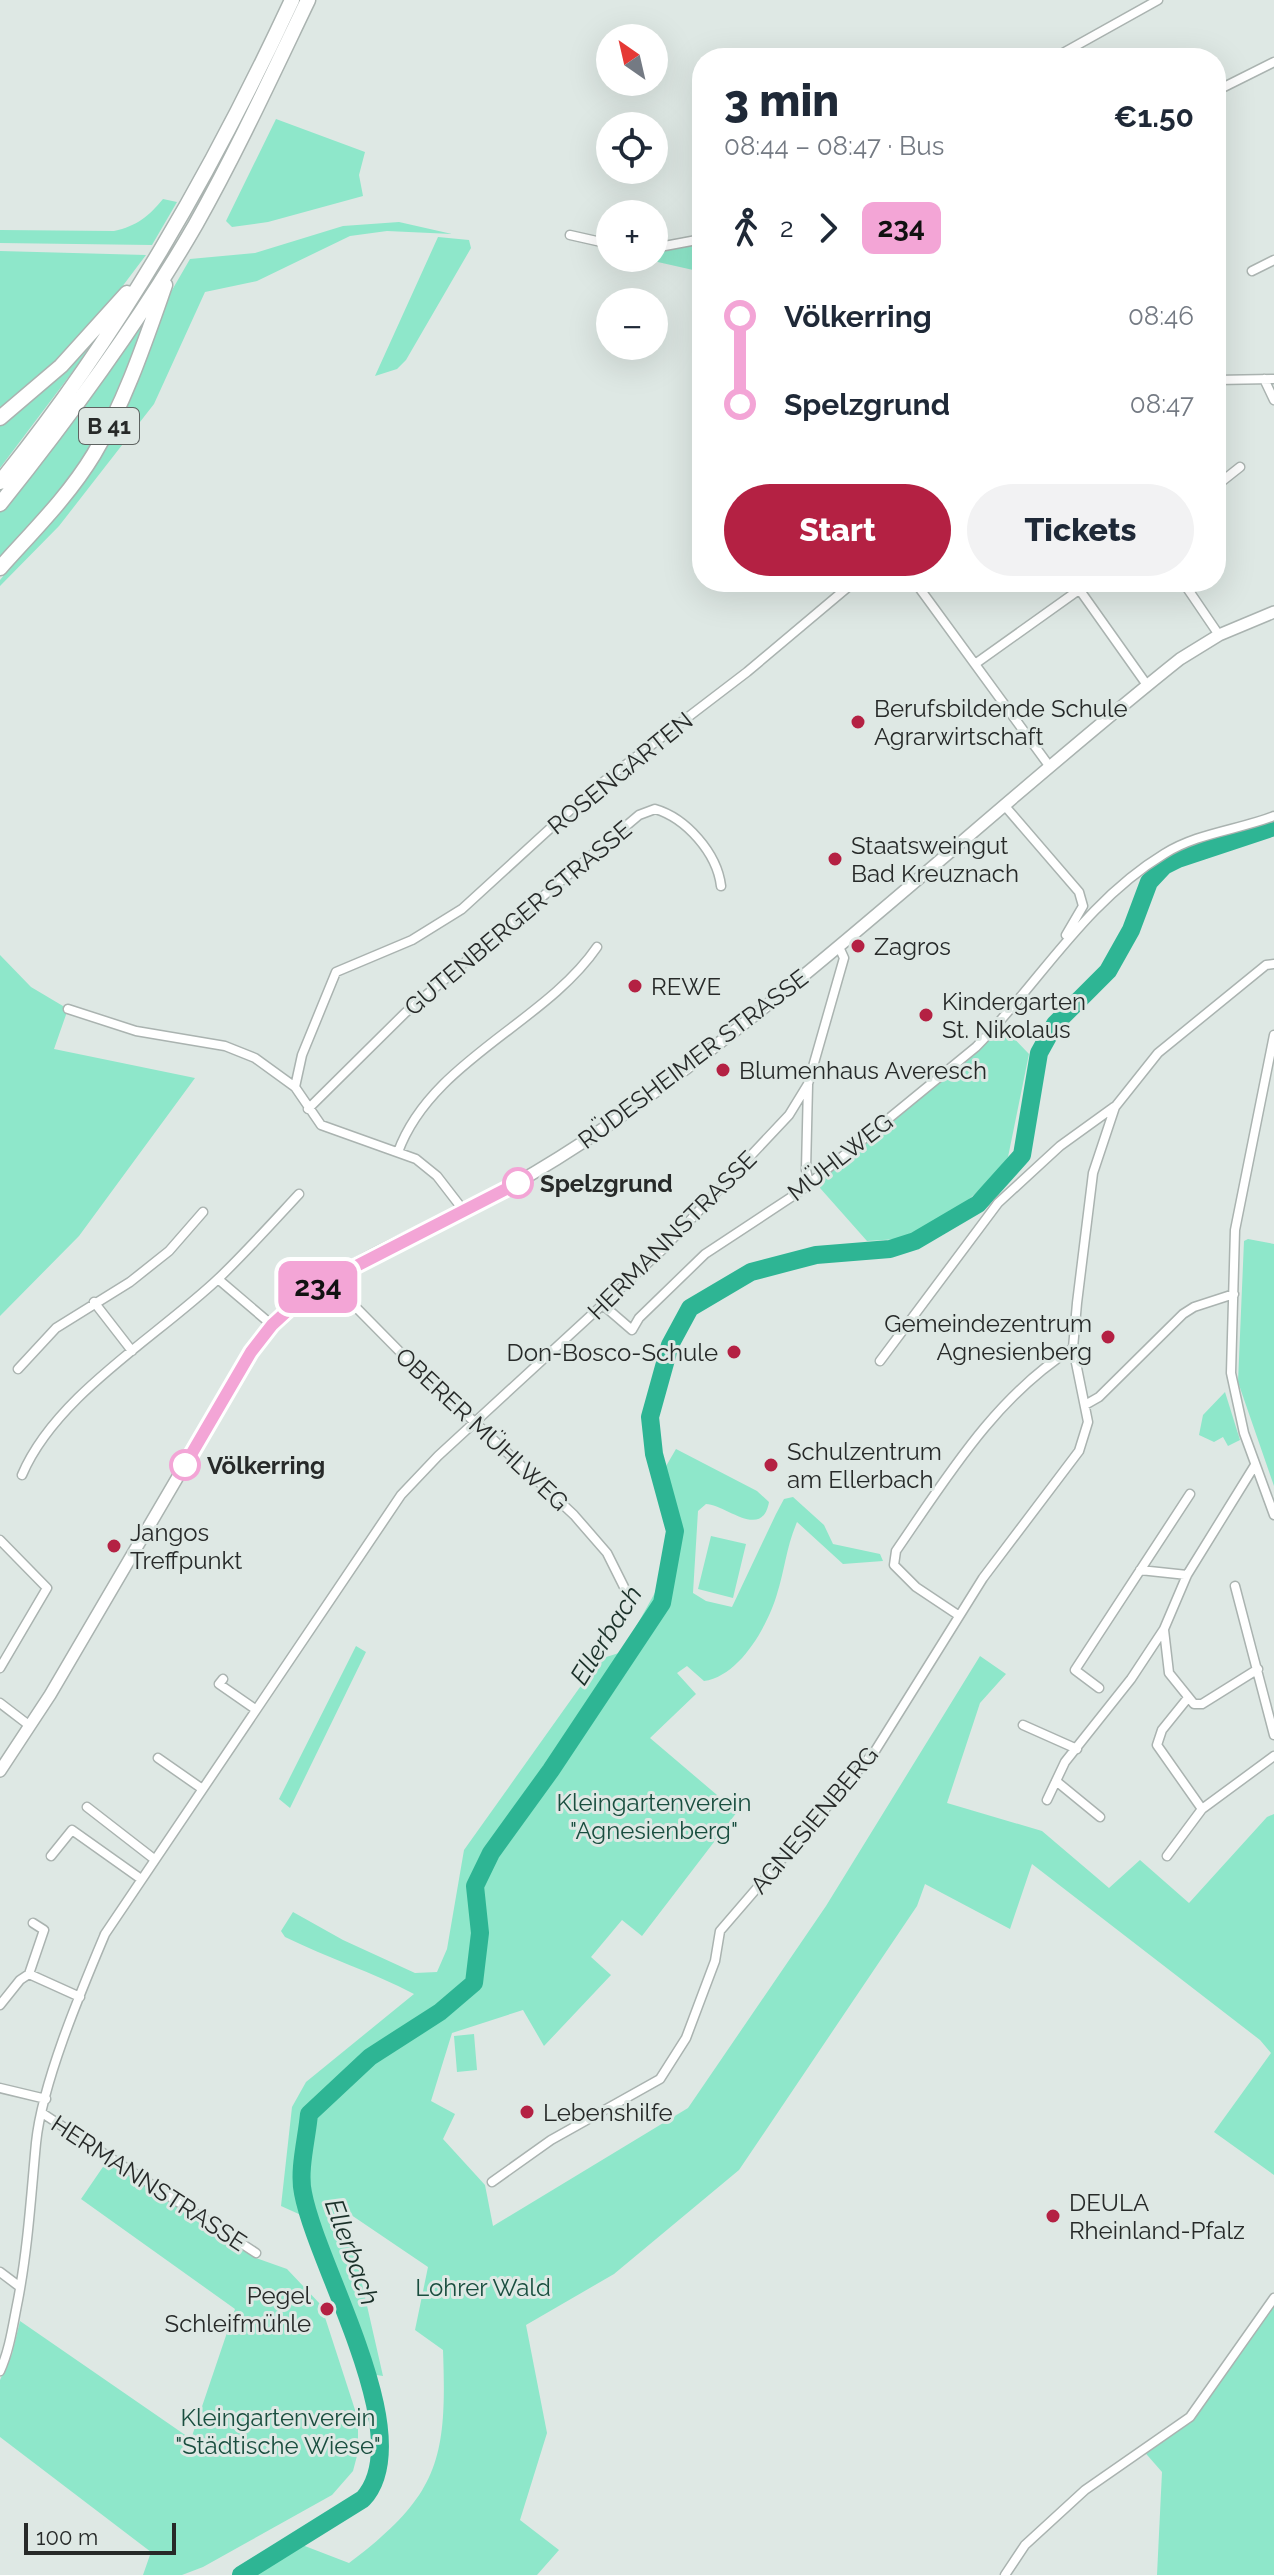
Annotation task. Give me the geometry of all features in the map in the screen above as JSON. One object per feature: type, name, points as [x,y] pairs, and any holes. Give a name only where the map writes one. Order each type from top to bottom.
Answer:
[{"type":"highway","name":"B 41","points":[[0,482],[69,393],[156,259],[225,141],[292,0]]},
{"type":"highway","name":"B 41","points":[[0,504],[87,391],[174,259],[246,130],[308,0]]},
{"type":"highway","name":"B 41","points":[[0,418],[61,366],[156,259]]},
{"type":"highway","name":"B 41","points":[[0,568],[46,519],[94,454],[127,388],[174,259]]},
{"type":"street","points":[[1072,48],[1158,0]]},
{"type":"street","points":[[1226,86],[1274,62]]},
{"type":"street","points":[[570,235],[596,241]]},
{"type":"street","points":[[668,245],[692,241]]},
{"type":"street","points":[[1252,271],[1274,260]]},
{"type":"street","points":[[1264,379],[1274,400]]},
{"type":"street","points":[[1226,380],[1274,379]]},
{"type":"street","points":[[1226,478],[1240,467]]},
{"type":"street","name":"ROSENGARTEN","points":[[295,1087],[302,1055],[336,972],[412,940],[462,909],[590,792],[701,708],[842,592]]},
{"type":"street","points":[[922,592],[1050,767]]},
{"type":"street","points":[[975,664],[1069,592]]},
{"type":"street","points":[[1081,592],[1147,685]]},
{"type":"street","points":[[1190,592],[1219,635]]},
{"type":"street","name":"RÜDESHEIMER STRASSE","points":[[0,1771],[30,1726],[236,1377],[272,1325],[329,1280],[549,1166],[612,1122],[839,947],[1147,685],[1219,635],[1274,612]]},
{"type":"street","name":"MÜHLWEG","points":[[1004,805],[1079,892],[1083,906],[1063,942]]},
{"type":"street","name":"GUTENBERGER STRASSE","points":[[308,1109],[405,1013],[639,815],[655,809],[679,817],[719,870],[721,886]]},
{"type":"street","name":"MÜHLWEG","points":[[603,1305],[632,1330],[639,1318],[705,1254],[809,1183],[976,1047],[1063,942],[1109,896],[1164,854],[1186,843],[1274,816]]},
{"type":"street","points":[[398,1152],[406,1128],[477,1052],[551,998],[597,947]]},
{"type":"street","name":"HERMANNSTRASSE","points":[[809,1183],[805,1160],[808,1084],[844,958],[839,947]]},
{"type":"street","points":[[880,1361],[998,1203],[1060,1146],[1115,1107],[1158,1053],[1266,965],[1274,964]]},
{"type":"street","points":[[68,1009],[122,1028],[207,1041],[238,1050],[273,1069],[295,1087],[316,1122],[329,1130],[398,1152],[429,1167],[464,1211]]},
{"type":"street","points":[[1274,1035],[1235,1230],[1231,1388],[1274,1515]]},
{"type":"street","name":"HERMANNSTRASSE","points":[[0,2371],[20,2287],[42,2113],[80,1997],[105,1934],[401,1495],[662,1250],[789,1115],[808,1084]]},
{"type":"street","name":"AGNESIENBERG","points":[[492,2182],[551,2140],[660,2079],[686,2038],[715,1961],[720,1931],[875,1751],[958,1615],[1079,1451],[1087,1433],[1085,1405],[1073,1348],[1089,1194],[1115,1107]]},
{"type":"street","points":[[22,1475],[29,1459],[66,1412],[132,1351],[218,1279],[299,1194]]},
{"type":"street","points":[[18,1369],[56,1328],[149,1267],[203,1212]]},
{"type":"street","points":[[218,1279],[272,1325]]},
{"type":"street","name":"OBERER MÜHLWEG","points":[[329,1280],[597,1541],[611,1559],[624,1587]]},
{"type":"street","points":[[1085,1405],[1099,1397],[1183,1314],[1194,1307],[1234,1294]]},
{"type":"street","points":[[94,1302],[132,1351]]},
{"type":"street","points":[[958,1615],[901,1575],[894,1565],[896,1551],[964,1453],[992,1419],[1019,1389],[1073,1348]]},
{"type":"street","points":[[1047,1800],[1065,1762],[1164,1629],[1187,1575],[1255,1465]]},
{"type":"street","points":[[1099,1688],[1075,1670],[1190,1494]]},
{"type":"street","points":[[0,1540],[47,1588],[0,1668]]},
{"type":"street","points":[[1140,1570],[1187,1575]]},
{"type":"street","points":[[1235,1586],[1274,1735]]},
{"type":"street","points":[[1164,1629],[1167,1666],[1187,1699],[1202,1704],[1258,1669]]},
{"type":"street","points":[[223,1679],[219,1684],[255,1709]]},
{"type":"street","points":[[1187,1699],[1162,1730],[1157,1745],[1202,1809]]},
{"type":"street","points":[[0,1703],[30,1726]]},
{"type":"street","points":[[1023,1725],[1077,1749]]},
{"type":"street","points":[[1167,1856],[1202,1809],[1274,1756]]},
{"type":"street","points":[[158,1758],[201,1788]]},
{"type":"street","points":[[1056,1781],[1100,1817]]},
{"type":"street","points":[[87,1807],[154,1859]]},
{"type":"street","points":[[51,1856],[72,1830],[141,1879]]},
{"type":"street","points":[[1,2000],[29,1974],[44,1930],[33,1923]]},
{"type":"street","points":[[29,1974],[80,1997]]},
{"type":"street","points":[[0,2088],[46,2099]]},
{"type":"street","name":"HERMANNSTRASSE","points":[[42,2113],[256,2253]]},
{"type":"street","points":[[0,2272],[20,2287]]},
{"type":"street","points":[[1005,2575],[1025,2545],[1085,2490],[1190,2417],[1274,2298]]},
{"type":"green space","points":[[276,119],[365,152],[359,175],[363,196],[268,222],[232,227],[226,221]]},
{"type":"green space","points":[[163,199],[177,202],[152,245],[0,243],[0,230],[122,229],[142,220]]},
{"type":"green space","points":[[399,222],[452,234],[387,231],[350,236],[257,281],[205,292],[154,404],[59,526],[0,586],[0,580],[89,472],[164,304],[190,259],[255,253],[343,226]]},
{"type":"green space","points":[[438,237],[469,240],[471,248],[406,360],[397,369],[375,376]]},
{"type":"green space","points":[[692,245],[692,270],[668,264],[668,249]]},
{"type":"green space","points":[[0,251],[146,255],[91,328],[0,413]]},
{"type":"green space","points":[[142,317],[147,319],[102,426],[79,467],[0,560],[0,511]]},
{"type":"green space","points":[[96,335],[98,338],[0,468],[0,421]]},
{"type":"green space","points":[[0,955],[31,987],[68,1009],[54,1049],[195,1078],[79,1236],[0,1316]]},
{"type":"green space","points":[[1002,1026],[1029,1054],[1008,1157],[989,1181],[957,1210],[898,1239],[867,1241],[820,1188],[821,1177],[971,1056]]},
{"type":"green space","points":[[1244,1241],[1274,1244],[1274,1486],[1238,1382]]},
{"type":"green space","points":[[1225,1392],[1240,1440],[1228,1446],[1223,1437],[1214,1442],[1199,1435],[1203,1415]]},
{"type":"green space","points":[[676,1449],[757,1491],[769,1502],[759,1519],[742,1518],[706,1504],[698,1511],[693,1593],[706,1601],[732,1607],[784,1499],[793,1497],[824,1525],[833,1544],[880,1554],[883,1561],[843,1564],[797,1522],[773,1606],[751,1647],[729,1670],[717,1677],[704,1681],[687,1666],[677,1673],[696,1694],[650,1738],[737,1812],[642,1936],[622,1920],[591,1957],[611,1975],[544,2046],[523,2010],[452,2033],[431,2101],[455,2114],[443,2139],[485,2185],[493,2226],[688,2108],[826,1906],[980,1656],[1006,1674],[980,1703],[947,1803],[1042,1831],[1109,1888],[1140,1860],[1189,1903],[1267,1817],[1274,1814],[1274,2175],[1214,2132],[1271,2053],[1260,2040],[1032,1864],[1010,1929],[925,1884],[917,1906],[739,2170],[614,2274],[526,2325],[547,2433],[520,2520],[559,2550],[537,2575],[246,2575],[297,2543],[349,2563],[403,2516],[420,2494],[432,2472],[443,2419],[443,2350],[415,2330],[428,2267],[332,2202],[353,2244],[383,2376],[363,2373],[301,2215],[281,2206],[292,2107],[306,2082],[414,1994],[285,1937],[281,1931],[293,1912],[343,1940],[415,1973],[437,1972],[447,1949],[464,1850],[600,1659],[622,1652],[662,1580],[669,1517],[655,1485]]},
{"type":"green space","points":[[711,1536],[746,1544],[733,1598],[698,1589]]},
{"type":"green space","points":[[356,1646],[366,1652],[290,1808],[279,1799]]},
{"type":"green space","points":[[474,2034],[477,2070],[457,2072],[454,2036]]},
{"type":"green space","name":"Kleingartenverein \"Städtische Wiese\"","points":[[107,2161],[256,2258],[287,2269],[321,2305],[358,2419],[358,2452],[353,2471],[332,2495],[203,2567],[182,2575],[143,2575],[151,2552],[0,2437],[0,2380],[12,2354],[20,2321],[191,2439],[235,2309],[81,2199]]},
{"type":"green space","points":[[1274,2295],[1274,2575],[1157,2575],[1162,2472],[1141,2448],[1190,2415]]},
{"type":"waterway","name":"Ellerbach","points":[[241,2575],[363,2499],[377,2471],[380,2436],[373,2395],[303,2193],[302,2164],[309,2114],[370,2057],[440,2012],[474,1983],[480,1933],[475,1886],[491,1853],[551,1770],[662,1603],[675,1531],[654,1454],[650,1417],[670,1345],[690,1308],[751,1272],[816,1255],[890,1249],[915,1241],[978,1204],[1022,1155],[1039,1053],[1055,1024],[1108,971],[1131,930],[1149,882],[1164,866],[1178,859],[1274,827]]},
{"type":"bus line","name":"234","points":[[185,1465],[251,1352],[272,1325],[297,1302],[329,1280],[518,1183]]},
{"type":"place","name":"Berufsbildende Schule Agrarwirtschaft","points":[[858,722]]},
{"type":"place","name":"Staatsweingut Bad Kreuznach","points":[[835,859]]},
{"type":"place","name":"Zagros","points":[[858,946]]},
{"type":"place","name":"REWE","points":[[635,986]]},
{"type":"place","name":"Kindergarten St. Nikolaus","points":[[926,1015]]},
{"type":"place","name":"Blumenhaus Averesch","points":[[723,1070]]},
{"type":"place","name":"Spelzgrund","points":[[518,1183]]},
{"type":"place","name":"Gemeindezentrum Agnesienberg","points":[[1108,1337]]},
{"type":"place","name":"Don-Bosco-Schule","points":[[734,1352]]},
{"type":"place","name":"Völkerring","points":[[185,1465]]},
{"type":"place","name":"Schulzentrum am Ellerbach","points":[[771,1465]]},
{"type":"place","name":"Jangos Treffpunkt","points":[[114,1546]]},
{"type":"place","name":"Lebenshilfe","points":[[527,2112]]},
{"type":"place","name":"DEULA Rheinland-Pfalz","points":[[1053,2216]]},
{"type":"place","name":"Pegel Schleifmühle","points":[[327,2309]]},
{"type":"park label","name":"Kleingartenverein \"Agnesienberg\"","points":[[654,1816]]},
{"type":"park label","name":"Lohrer Wald","points":[[483,2287]]}]
